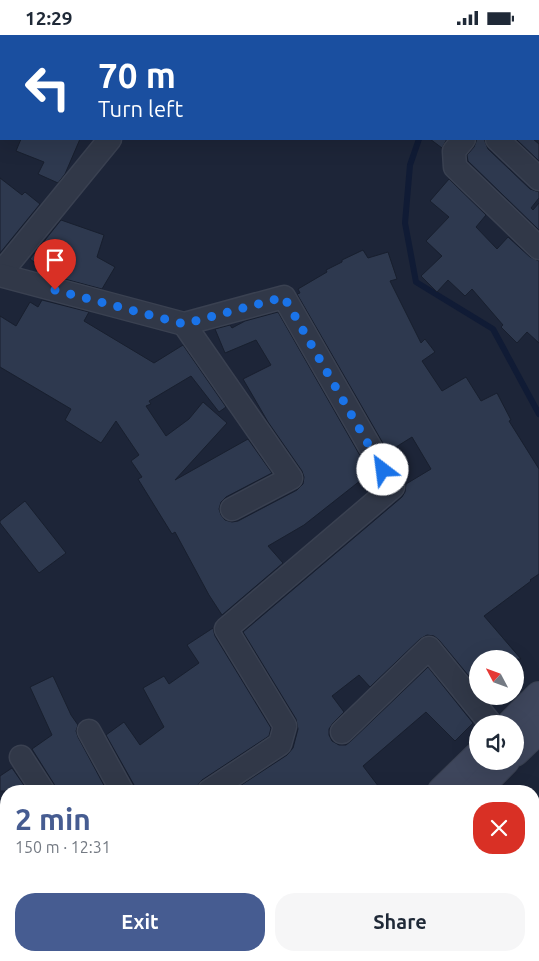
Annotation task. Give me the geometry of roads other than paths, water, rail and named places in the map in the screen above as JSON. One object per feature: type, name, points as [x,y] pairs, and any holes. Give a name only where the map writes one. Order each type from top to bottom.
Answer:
[{"type":"main road","points":[[520,715],[539,696]]},
{"type":"main road","points":[[524,743],[539,729]]},
{"type":"main road","points":[[448,785],[469,765]]},
{"type":"main road","points":[[481,785],[497,770]]},
{"type":"street","points":[[109,140],[0,275],[184,324],[284,297],[393,487],[226,629],[285,726],[280,744],[218,785]]},
{"type":"street","points":[[463,140],[454,151],[455,167],[539,248]]},
{"type":"street","points":[[498,140],[539,179]]},
{"type":"street","points":[[184,324],[291,478],[232,509]]},
{"type":"street","points":[[342,732],[429,649],[484,715]]},
{"type":"street","points":[[89,731],[119,785]]},
{"type":"street","points":[[21,757],[39,785]]},
{"type":"waterway","points":[[419,140],[410,165],[405,223],[416,282],[493,329],[539,414]]}]
